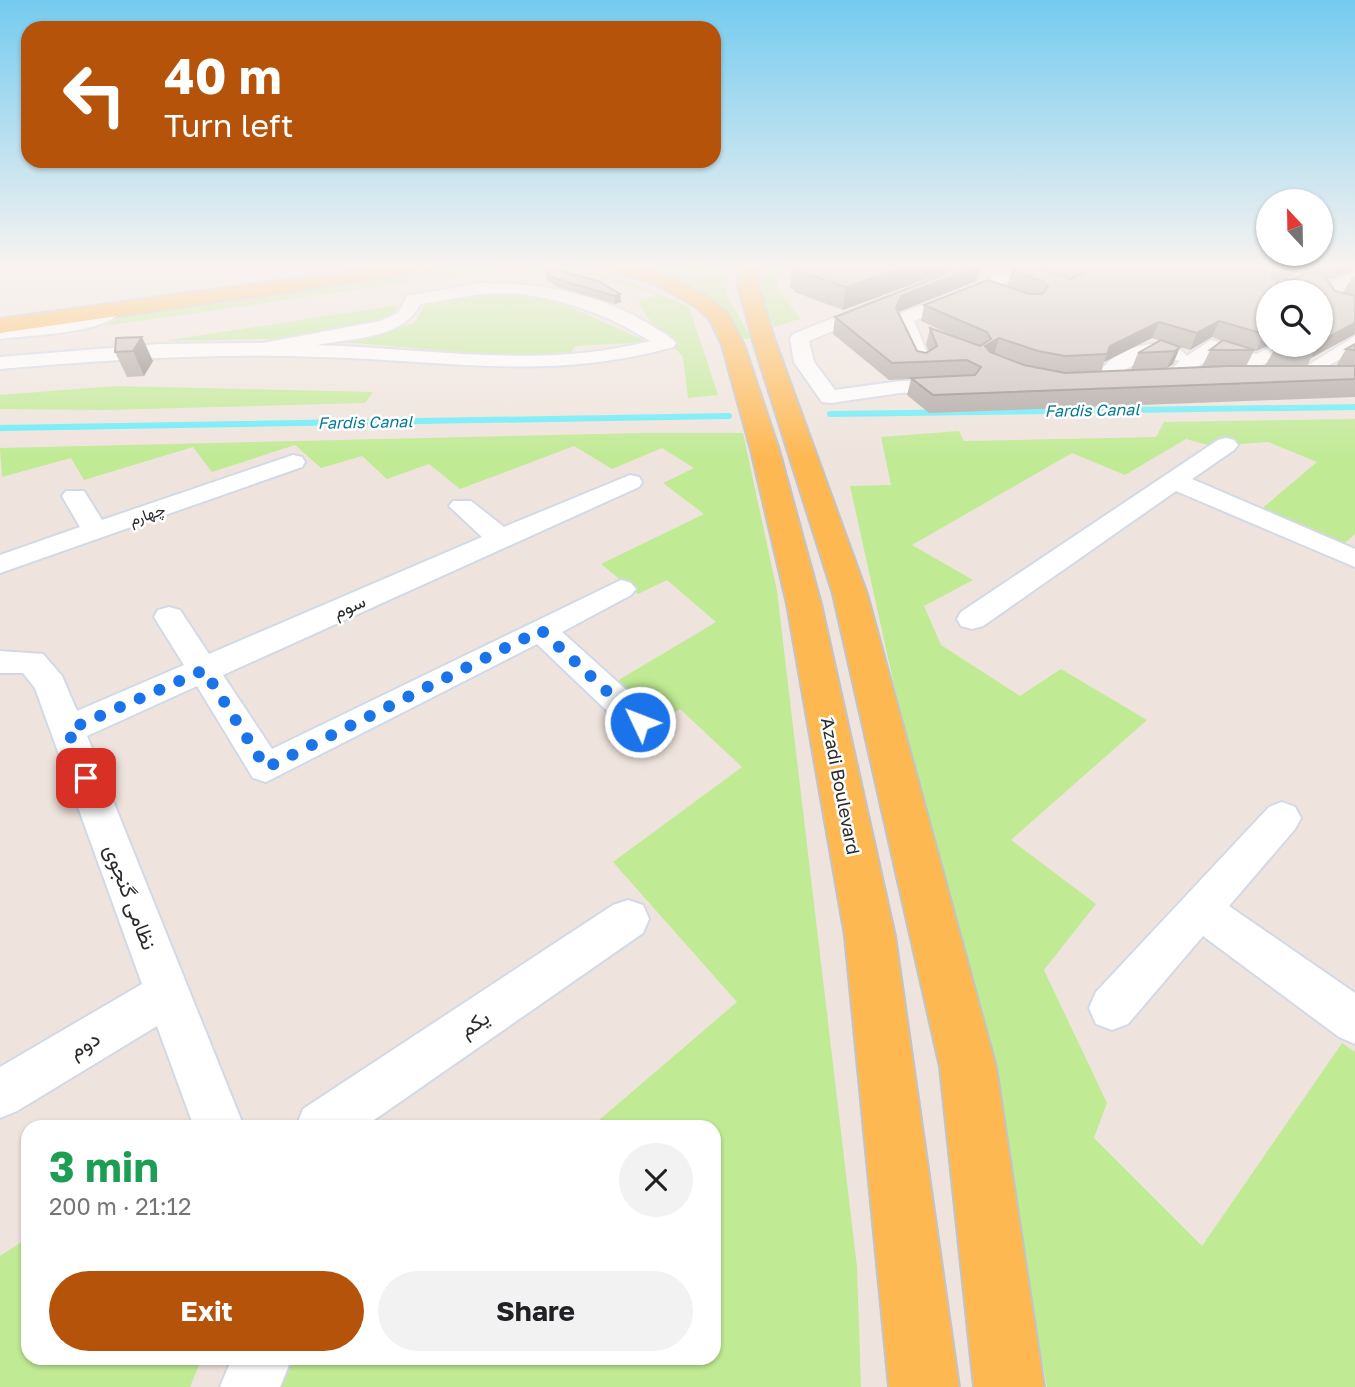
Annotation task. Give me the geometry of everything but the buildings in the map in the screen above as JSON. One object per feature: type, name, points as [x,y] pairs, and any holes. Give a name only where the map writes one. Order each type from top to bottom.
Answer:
[{"type":"main road","name":"َAzadi Boulevard","points":[[725,330],[733,345],[765,450],[804,604],[870,936],[923,1383]]},
{"type":"main road","points":[[761,330],[850,594],[968,1067],[1009,1387]]},
{"type":"street","points":[[0,333],[26,330]]},
{"type":"street","points":[[264,349],[365,330]]},
{"type":"street","points":[[0,363],[151,350],[264,349],[387,354],[535,365],[629,355],[666,342],[646,330]]},
{"type":"street","points":[[815,330],[800,338],[798,346],[810,372],[838,384],[963,386]]},
{"type":"street","points":[[816,330],[821,351]]},
{"type":"street","points":[[788,411],[838,384],[899,378],[913,372],[921,364],[910,330]]},
{"type":"street","points":[[913,330],[930,337]]},
{"type":"street","points":[[1176,336],[1104,375],[1141,379],[1173,377],[1200,368],[1220,342],[1258,362],[1266,357]]},
{"type":"street","points":[[1329,367],[1355,342]]},
{"type":"street","points":[[1153,348],[1200,368]]},
{"type":"street","points":[[1232,375],[1273,375]]},
{"type":"street","points":[[972,619],[1226,445]]},
{"type":"street","name":"چهارم","points":[[0,564],[293,462]]},
{"type":"street","points":[[1175,481],[1355,559]]},
{"type":"street","name":"سوم","points":[[68,730],[630,482]]},
{"type":"street","points":[[75,496],[96,532]]},
{"type":"street","points":[[462,506],[501,539]]},
{"type":"street","points":[[169,617],[266,768],[621,589]]},
{"type":"street","points":[[541,630],[640,722]]},
{"type":"street","name":"نظامی گنجوی","points":[[0,662],[32,662],[50,684],[216,1120]]},
{"type":"street","points":[[1112,1008],[1282,818]]},
{"type":"street","points":[[1199,909],[1355,1021]]},
{"type":"street","name":"یکم","points":[[331,1120],[628,919]]},
{"type":"street","name":"دوم","points":[[0,1094],[168,994]]},
{"type":"street","points":[[250,1387],[259,1365]]},
{"type":"green space","points":[[237,330],[344,330],[272,339],[164,341]]},
{"type":"green space","points":[[389,330],[621,330],[648,342],[575,346],[570,354],[508,356],[342,342]]},
{"type":"green space","points":[[659,330],[696,330],[718,395],[688,398],[683,357]]},
{"type":"green space","points":[[732,330],[746,330],[751,338],[740,340]]},
{"type":"green space","points":[[115,386],[373,392],[365,403],[105,410],[0,409],[0,395]]},
{"type":"green space","points":[[1355,419],[1355,534],[1345,543],[1259,511],[1317,462],[1268,442],[1211,446],[1186,439],[1125,475],[1072,453],[912,545],[973,580],[924,606],[941,645],[1020,696],[1061,669],[1147,720],[1011,840],[1096,904],[1044,970],[1107,1103],[1094,1138],[1202,1246],[1342,1043],[1355,1052],[1355,1387],[1047,1387],[964,956],[894,685],[850,486],[891,485],[881,437],[959,431],[964,441],[1156,437],[1164,422]]},
{"type":"green space","points":[[743,433],[777,591],[857,1267],[861,1387],[279,1387],[286,1365],[721,1365],[721,1120],[599,1120],[737,1002],[613,862],[742,767],[680,709],[654,725],[612,684],[716,622],[667,580],[638,594],[601,564],[704,514],[663,483],[694,468],[662,448],[612,469],[574,446],[460,489],[429,464],[387,479],[362,456],[321,468],[295,445],[212,472],[193,447],[84,480],[71,458],[2,477],[0,448]]},
{"type":"green space","points":[[21,1242],[21,1365],[199,1365],[190,1387],[0,1387],[0,1256]]},
{"type":"waterway","name":"Fardis Canal","points":[[830,414],[1355,407]]},
{"type":"waterway","name":"Fardis Canal","points":[[0,428],[729,416]]},
{"type":"route","points":[[86,778],[68,730],[204,670],[266,768],[541,630],[640,722]]}]
